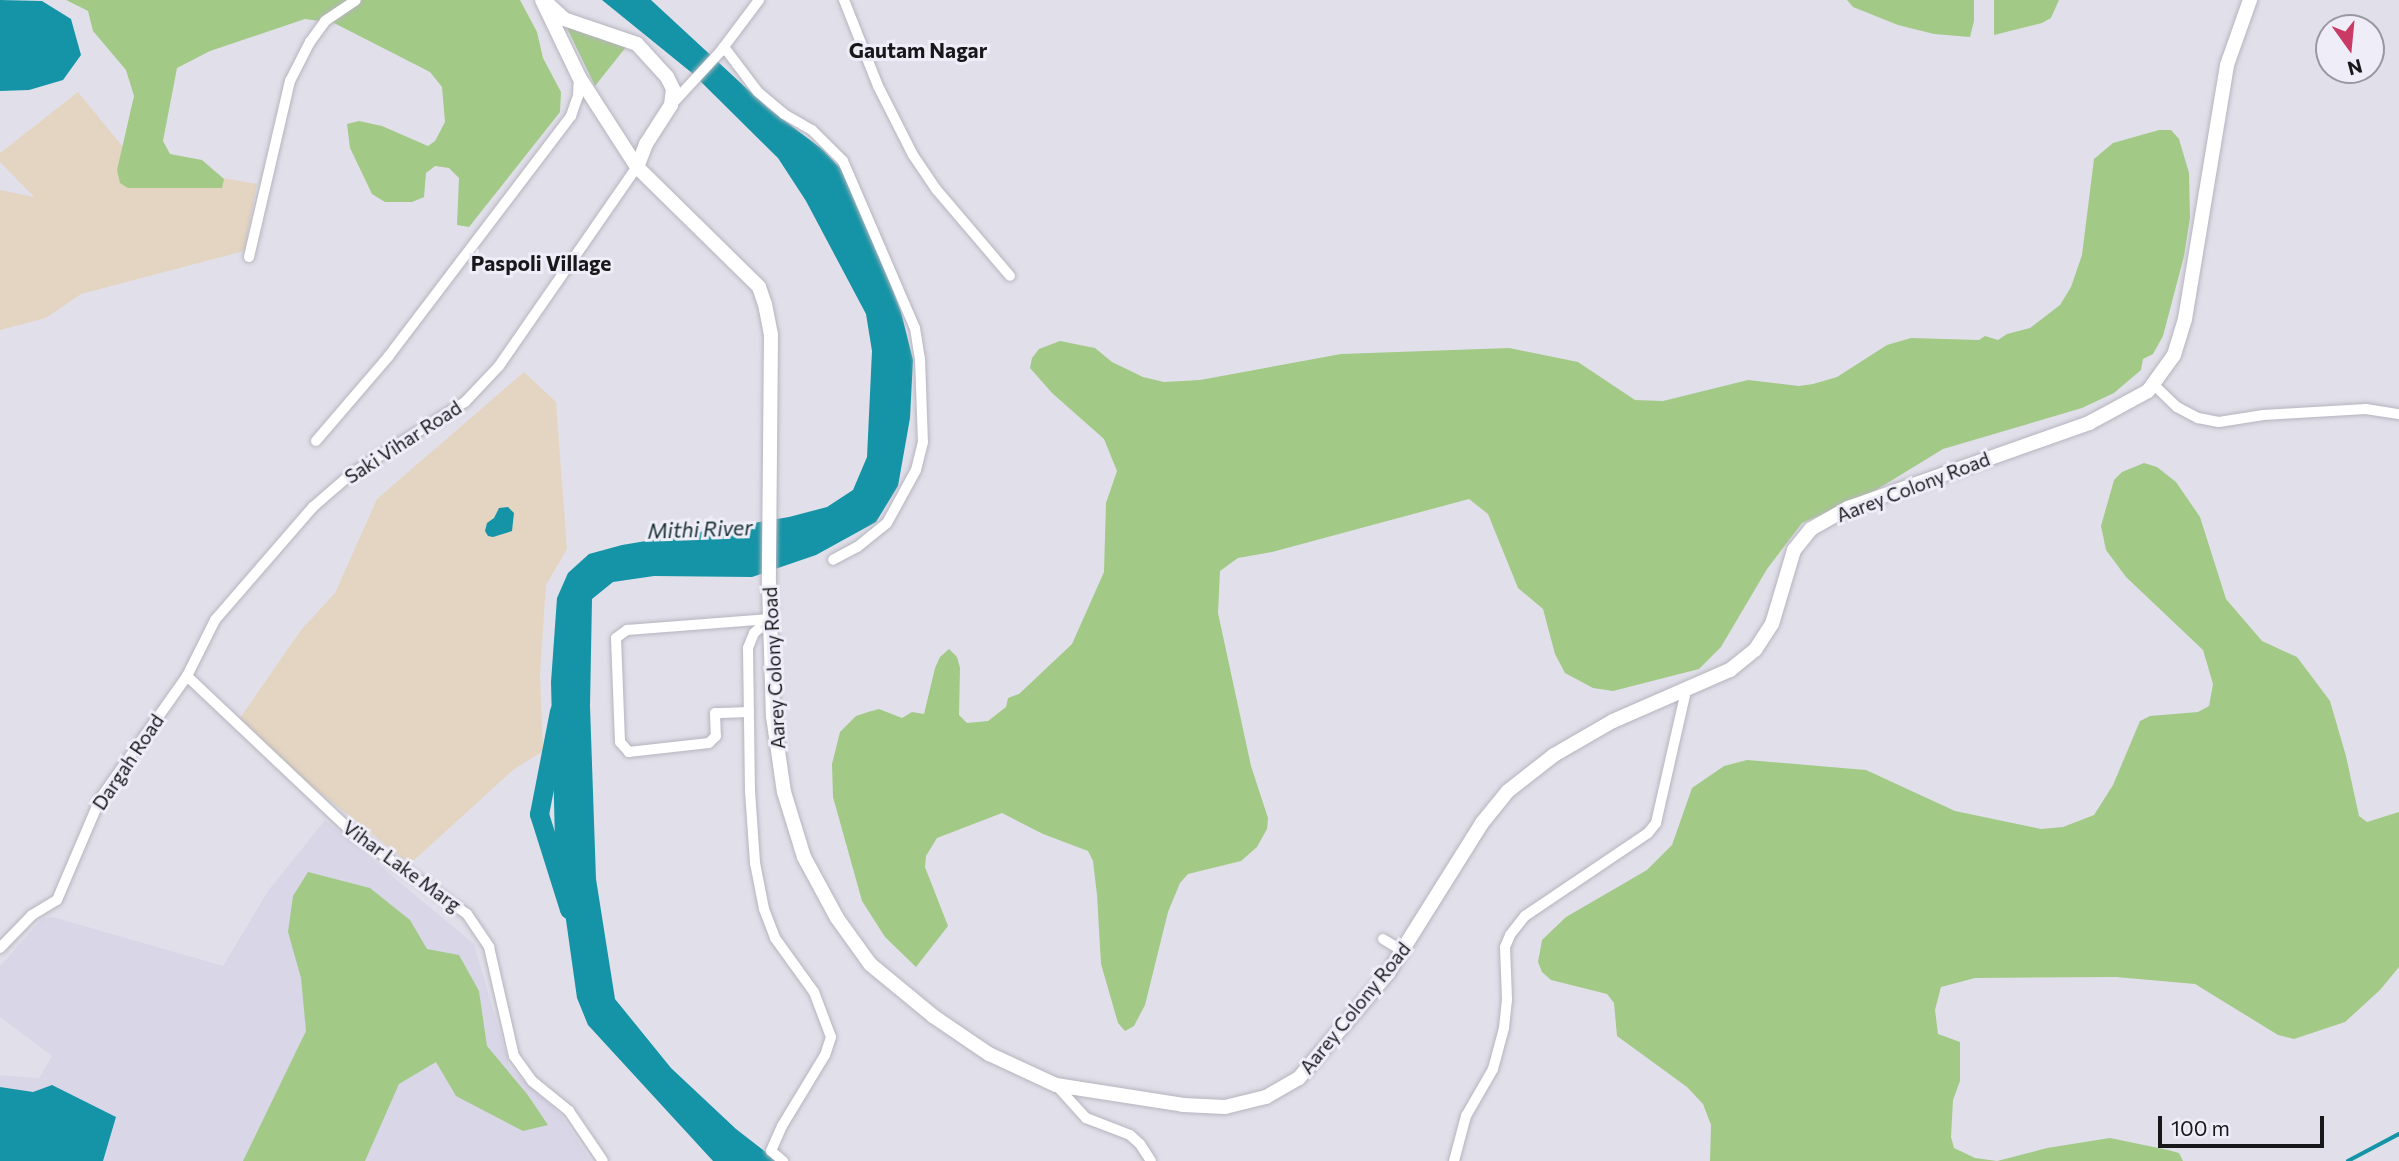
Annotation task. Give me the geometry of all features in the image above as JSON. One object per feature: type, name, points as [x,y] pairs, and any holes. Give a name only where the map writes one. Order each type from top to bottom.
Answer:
[{"type":"main road","name":"Aarey Colony Road","points":[[543,0],[560,42],[579,77],[637,167],[759,287],[771,335],[769,583],[773,716],[784,792],[804,857],[836,918],[870,964],[933,1016],[989,1054],[1056,1085],[1183,1105],[1226,1107],[1266,1097],[1299,1078],[1403,951],[1482,823],[1508,791],[1554,755],[1613,721],[1730,670],[1755,650],[1772,624],[1794,550],[1811,529],[1848,508],[2089,423],[2148,391],[2174,355],[2185,319],[2227,65],[2250,0]]},
{"type":"main road","points":[[543,0],[564,19],[637,44],[667,77],[673,89],[671,105]]},
{"type":"main road","name":"Saki Vihar Road","points":[[637,167],[646,144],[671,105]]},
{"type":"street","points":[[249,257],[290,81],[310,42],[325,21],[356,0]]},
{"type":"street","points":[[671,105],[687,91],[722,50],[759,0]]},
{"type":"street","points":[[844,0],[878,86],[913,155],[936,190],[1010,276]]},
{"type":"street","points":[[722,50],[758,92],[820,136],[843,161],[915,328],[921,370],[923,442],[916,470],[887,523],[858,547],[833,560]]},
{"type":"street","points":[[316,441],[388,357],[571,116],[578,96],[579,77]]},
{"type":"street","name":"Saki Vihar Road","points":[[187,676],[215,620],[313,507],[351,474],[465,402],[499,366],[637,167]]},
{"type":"street","points":[[2153,384],[2177,407],[2198,418],[2220,422],[2263,415],[2366,409],[2399,414]]},
{"type":"street","points":[[770,619],[754,633],[748,648],[755,863],[764,909],[775,939],[814,992],[831,1037],[825,1055],[782,1126],[771,1150],[783,1161]]},
{"type":"street","points":[[749,712],[715,713],[716,736],[709,743],[629,752],[620,742],[615,638],[627,631],[770,619]]},
{"type":"street","name":"Dargah Road","points":[[0,948],[32,915],[57,900],[100,799],[187,676]]},
{"type":"street","name":"Vihar Lake Marg","points":[[187,676],[355,835],[467,914],[489,947],[514,1056],[532,1081],[569,1111],[603,1161]]},
{"type":"street","points":[[1454,1161],[1466,1116],[1493,1069],[1504,1028],[1507,999],[1505,947],[1510,934],[1525,916],[1648,833],[1656,822],[1686,691]]},
{"type":"street","points":[[1383,939],[1403,951]]},
{"type":"street","points":[[1056,1085],[1086,1118],[1130,1135],[1151,1161]]},
{"type":"shaded area","points":[[78,92],[136,163],[257,184],[244,251],[81,294],[46,318],[0,330],[0,190],[34,197],[0,162],[0,153]]},
{"type":"shaded area","points":[[524,372],[556,402],[567,549],[546,585],[540,674],[543,751],[513,770],[410,864],[289,768],[240,718],[301,630],[335,593],[377,499]]},
{"type":"shaded area","points":[[325,820],[474,944],[510,1068],[561,1115],[591,1161],[0,1161],[0,1075],[39,1078],[52,1056],[0,1017],[0,966],[43,918],[53,917],[223,966],[268,891]]},
{"type":"green space","points":[[66,0],[520,0],[537,32],[543,58],[561,92],[560,112],[469,227],[457,225],[459,178],[449,168],[435,166],[426,173],[424,197],[412,202],[385,202],[372,194],[350,148],[347,124],[359,121],[382,126],[428,146],[435,141],[445,122],[442,87],[430,72],[334,23],[305,19],[210,51],[177,68],[163,141],[170,154],[202,160],[224,179],[222,188],[128,188],[120,183],[117,170],[134,96],[126,70],[93,31],[88,11]]},
{"type":"green space","points":[[1847,0],[1974,0],[1974,21],[1970,37],[1934,34],[1898,25],[1853,7]]},
{"type":"green space","points":[[1994,0],[2059,0],[2051,18],[2042,23],[1994,35]]},
{"type":"green space","points":[[566,26],[626,47],[595,86]]},
{"type":"green space","points":[[2159,130],[2171,130],[2179,139],[2189,173],[2190,218],[2184,256],[2163,336],[2153,354],[2143,359],[2141,370],[2114,393],[2082,408],[1943,449],[1876,490],[1802,523],[1767,569],[1721,647],[1699,669],[1613,691],[1593,688],[1565,673],[1555,654],[1543,609],[1518,588],[1488,514],[1469,499],[1272,552],[1238,558],[1220,571],[1218,613],[1251,766],[1268,818],[1267,829],[1257,847],[1241,861],[1188,874],[1180,883],[1168,912],[1145,1005],[1134,1026],[1125,1031],[1118,1023],[1101,964],[1097,895],[1093,861],[1088,851],[1043,834],[1002,813],[937,838],[926,856],[925,867],[948,926],[916,967],[885,937],[862,901],[833,797],[832,764],[840,732],[856,716],[879,709],[902,718],[912,712],[924,714],[935,668],[940,657],[949,649],[957,657],[960,668],[959,715],[967,723],[988,721],[1006,707],[1008,698],[1019,694],[1072,644],[1104,572],[1106,503],[1117,471],[1104,439],[1052,393],[1030,368],[1032,358],[1039,349],[1060,341],[1095,348],[1112,362],[1143,377],[1164,382],[1200,380],[1341,354],[1509,348],[1578,362],[1635,400],[1663,401],[1748,380],[1799,386],[1813,384],[1837,377],[1887,345],[1911,338],[1979,340],[1985,336],[1998,340],[2007,334],[2030,328],[2060,305],[2071,287],[2082,255],[2094,159],[2113,143]]},
{"type":"green space","points":[[2144,463],[2157,467],[2176,482],[2200,517],[2226,599],[2262,641],[2297,657],[2330,701],[2359,816],[2367,822],[2399,812],[2399,967],[2380,990],[2345,1022],[2294,1039],[2278,1035],[2195,984],[2116,977],[1975,978],[1941,987],[1935,1010],[1938,1034],[1960,1042],[1960,1081],[1953,1100],[1951,1137],[1954,1148],[1975,1158],[1997,1161],[1710,1161],[1711,1125],[1703,1104],[1687,1087],[1617,1036],[1614,1003],[1607,994],[1551,980],[1542,972],[1538,962],[1542,940],[1566,917],[1647,870],[1672,845],[1692,788],[1724,766],[1747,760],[1866,770],[1955,811],[2041,829],[2063,827],[2094,815],[2113,785],[2140,721],[2150,716],[2198,712],[2209,706],[2213,684],[2203,650],[2126,577],[2106,550],[2101,526],[2114,480],[2122,472]]},
{"type":"green space","points":[[308,872],[370,888],[410,920],[427,949],[459,955],[479,991],[487,1046],[527,1094],[548,1125],[523,1131],[456,1096],[436,1062],[399,1084],[365,1161],[243,1161],[306,1031],[301,978],[288,932],[293,896]]},
{"type":"green space","points":[[2110,1138],[2179,1153],[2183,1161],[1997,1161],[2047,1148]]},
{"type":"water","points":[[0,0],[42,1],[71,19],[81,55],[63,80],[29,90],[0,91]]},
{"type":"water","points":[[602,0],[651,0],[769,109],[822,149],[841,169],[863,212],[901,312],[913,360],[910,418],[898,486],[876,522],[816,555],[752,577],[654,576],[613,582],[592,599],[590,706],[596,879],[615,999],[671,1068],[736,1129],[777,1161],[713,1161],[588,1025],[577,998],[555,842],[551,682],[557,598],[568,573],[589,554],[622,545],[789,517],[827,507],[853,490],[867,457],[872,351],[866,314],[806,201],[778,158],[692,73]]},
{"type":"water","points":[[508,507],[514,513],[512,531],[488,536],[485,531],[487,523],[494,518],[499,508]]},
{"type":"water","points":[[52,1085],[116,1117],[103,1161],[0,1161],[0,1087],[33,1092]]},
{"type":"waterway","name":"Mithi River","points":[[559,711],[539,814],[569,909]]},
{"type":"waterway","points":[[2348,1161],[2399,1134]]},
{"type":"district","name":"Gautam Nagar","points":[[918,50]]},
{"type":"district","name":"Paspoli Village","points":[[541,263]]}]
